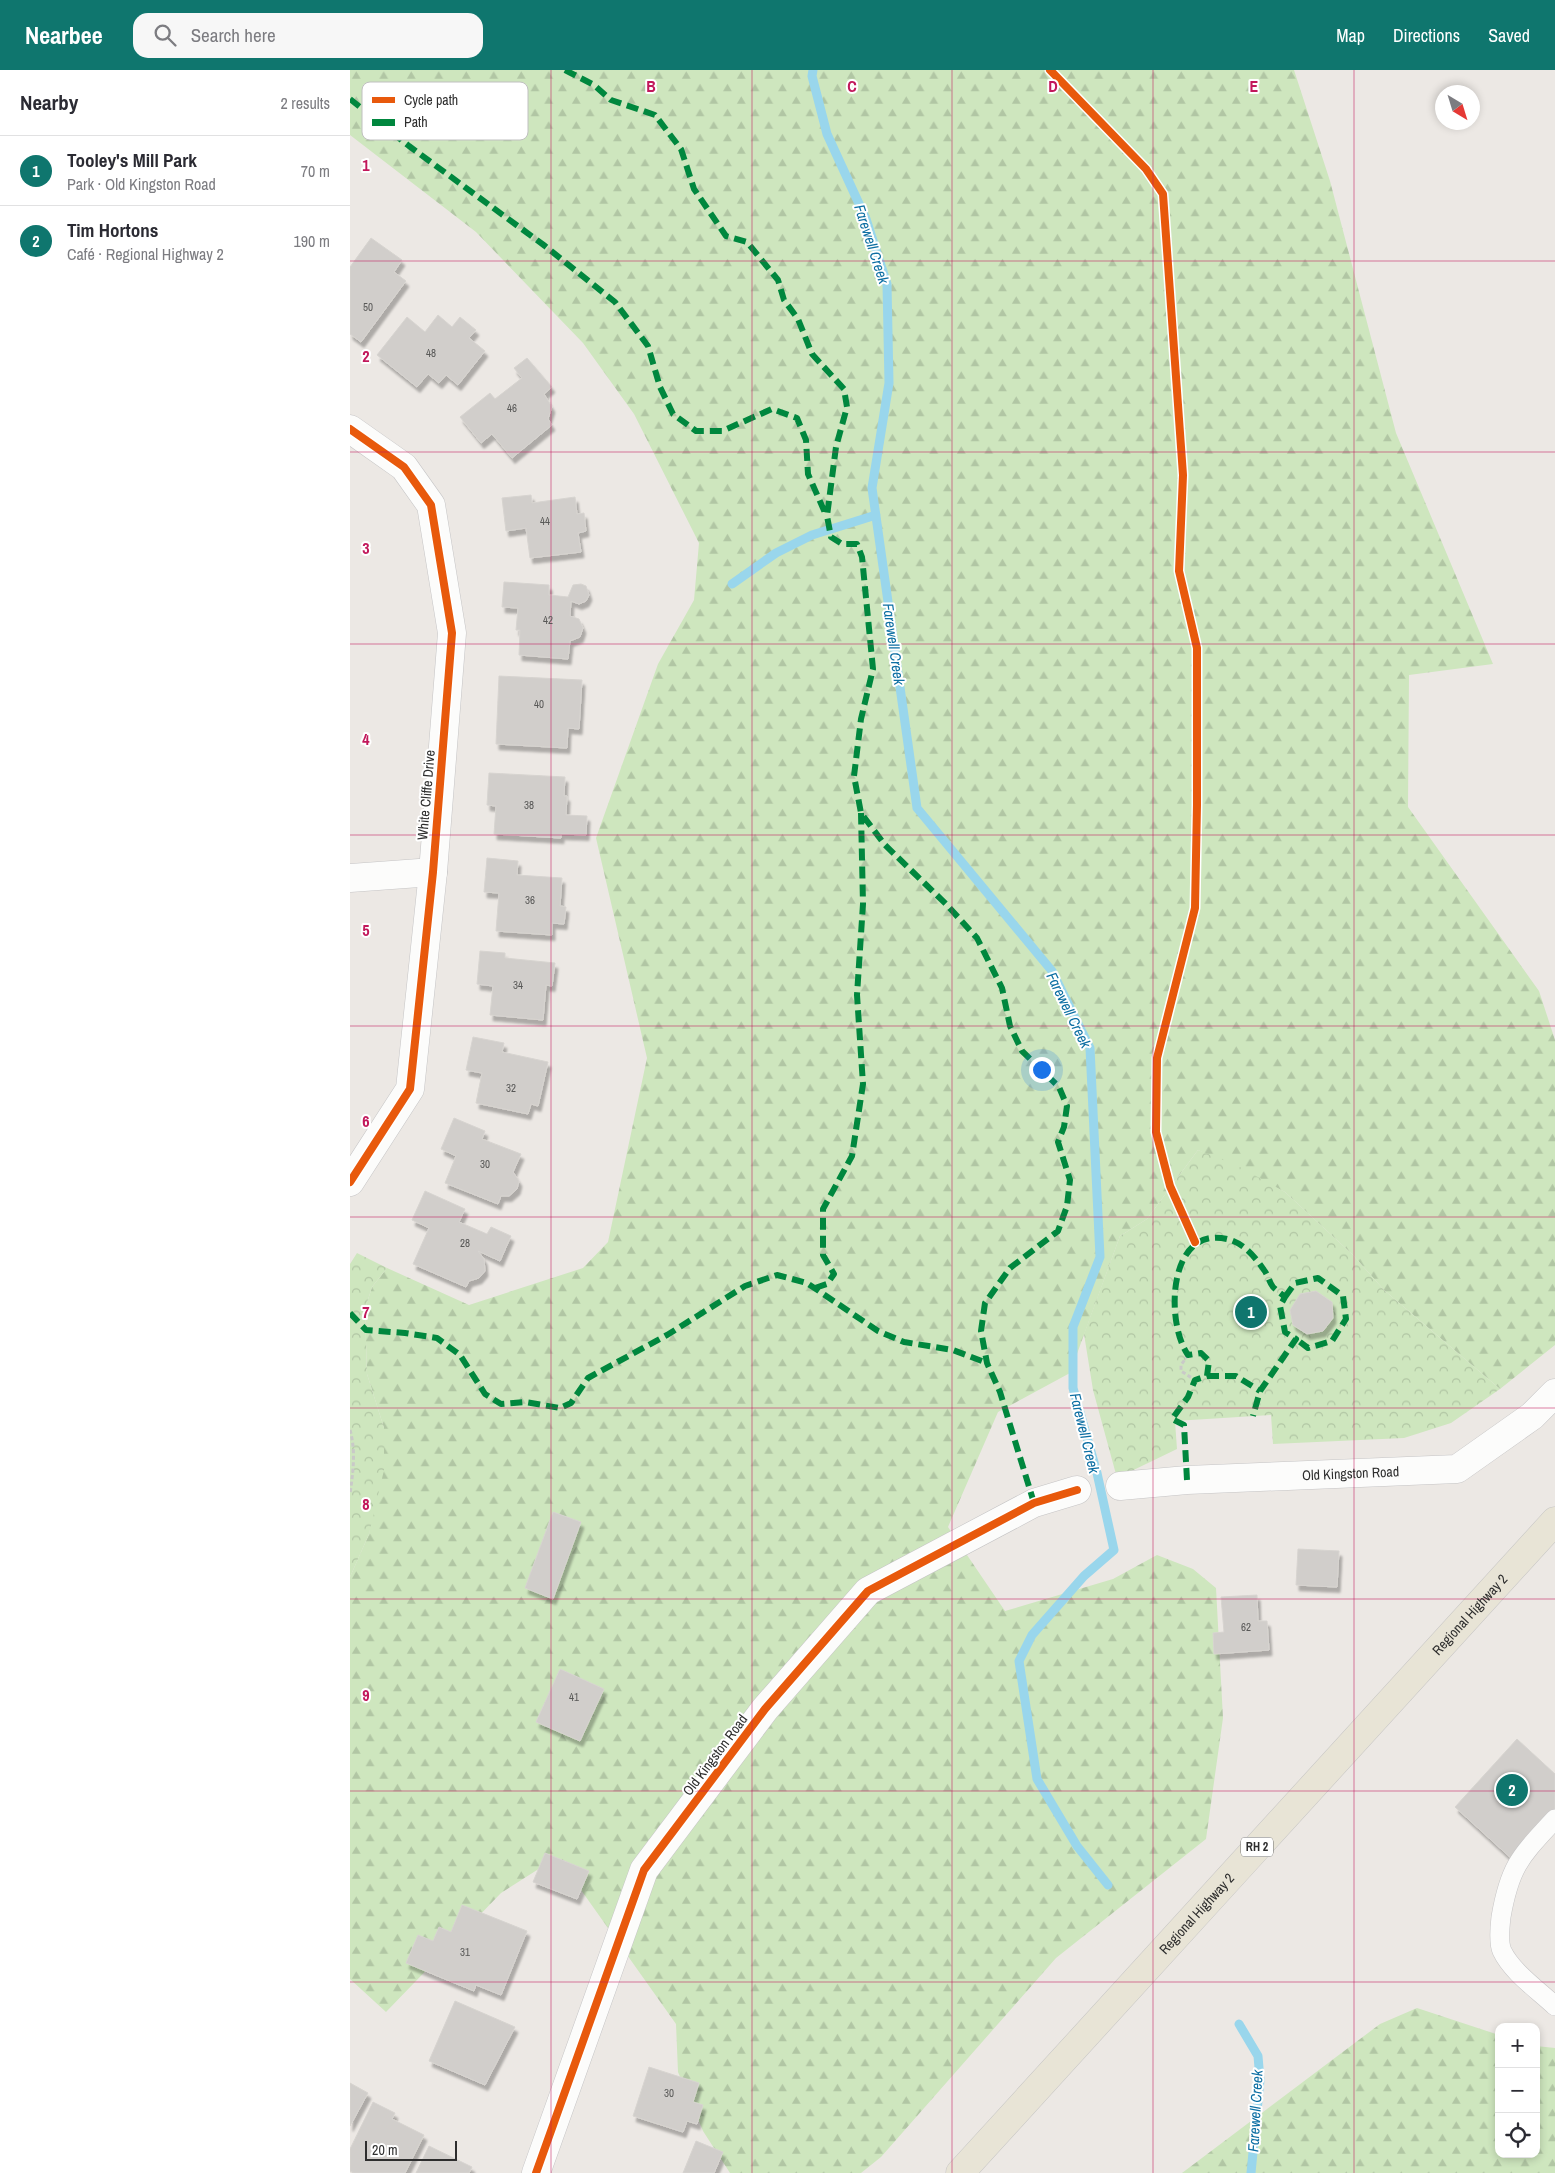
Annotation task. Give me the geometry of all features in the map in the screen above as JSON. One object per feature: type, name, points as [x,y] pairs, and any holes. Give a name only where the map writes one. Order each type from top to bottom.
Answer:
[{"type":"main road","name":"Regional Highway 2","points":[[960,2173],[1555,1521]]},
{"type":"street","name":"White Cliffe Drive","points":[[350,428],[404,468],[432,505],[452,633],[433,872],[410,1089],[350,1182]]},
{"type":"street","points":[[350,878],[433,872]]},
{"type":"street","name":"Old Kingston Road","points":[[1120,1486],[1187,1480],[1457,1469],[1532,1416],[1555,1393]]},
{"type":"street","name":"Old Kingston Road","points":[[536,2173],[644,1870],[765,1709],[868,1591],[1034,1503],[1077,1490]]},
{"type":"lane","points":[[1555,1819],[1524,1853],[1512,1870],[1506,1888],[1500,1924],[1501,1950],[1512,1966],[1555,2006]]},
{"type":"path","points":[[1188,1355],[1180,1371],[1195,1380]]},
{"type":"path","points":[[350,1430],[353,1470],[350,1494]]},
{"type":"green space","points":[[350,70],[1294,70],[1330,181],[1396,433],[1493,664],[1409,675],[1408,807],[1539,991],[1555,1040],[1555,1345],[1500,1389],[1384,1290],[1352,1254],[1285,1192],[1198,1150],[1147,1219],[1120,1236],[1070,1373],[998,1412],[948,1527],[1005,1611],[1113,1579],[1157,1555],[1193,1569],[1216,1588],[1223,1718],[1206,1839],[1056,1958],[881,2157],[861,2173],[730,2173],[703,2131],[678,2072],[676,2024],[564,1866],[548,1863],[501,1893],[386,2012],[350,1979],[350,1577],[369,1534],[384,1428],[367,1374],[365,1309],[372,1287],[387,1268],[469,1305],[583,1268],[608,1242],[647,1058],[596,838],[658,664],[694,600],[699,543],[634,414],[583,343],[476,232],[350,135]]},
{"type":"green space","points":[[1198,1150],[1236,1165],[1285,1192],[1352,1254],[1384,1290],[1500,1389],[1451,1423],[1404,1438],[1273,1444],[1271,1415],[1175,1421],[1177,1449],[1117,1478],[1093,1390],[1084,1334],[1120,1236],[1147,1219]]},
{"type":"green space","points":[[357,1253],[387,1268],[372,1287],[365,1309],[367,1374],[384,1428],[384,1470],[369,1534],[350,1577],[350,1264]]},
{"type":"green space","points":[[1417,2008],[1495,2034],[1495,2158],[1540,2158],[1540,2046],[1555,2048],[1555,2173],[1182,2173],[1380,2024]]},
{"type":"building","points":[[371,238],[402,260],[394,272],[406,281],[361,342],[350,334],[350,267]]},
{"type":"building","points":[[438,315],[452,327],[460,317],[476,330],[469,338],[485,351],[458,385],[446,375],[439,383],[428,374],[417,387],[377,355],[407,317],[425,332]]},
{"type":"building","points":[[527,358],[552,387],[544,394],[552,407],[548,419],[552,425],[512,458],[492,434],[481,443],[460,417],[490,393],[495,399],[522,378],[514,368]]},
{"type":"building","points":[[531,495],[532,503],[575,497],[577,514],[584,513],[586,531],[578,533],[581,552],[530,558],[526,528],[506,531],[502,498]]},
{"type":"building","points":[[504,582],[549,585],[549,595],[568,597],[573,585],[581,584],[586,586],[589,595],[586,601],[579,604],[571,601],[570,616],[579,619],[583,628],[580,637],[570,641],[568,659],[519,655],[520,630],[516,630],[518,608],[502,607]]},
{"type":"building","points":[[499,676],[582,680],[579,729],[568,728],[567,748],[496,744]]},
{"type":"building","points":[[489,773],[565,777],[566,815],[587,816],[586,835],[561,834],[561,838],[494,834],[496,806],[487,805]]},
{"type":"building","points":[[487,858],[518,861],[517,875],[562,878],[560,906],[566,907],[564,924],[552,923],[552,935],[496,931],[499,893],[484,892]]},
{"type":"building","points":[[480,951],[505,953],[505,958],[555,963],[552,986],[546,985],[543,1020],[490,1015],[493,986],[477,984]]},
{"type":"building","points":[[473,1037],[504,1043],[502,1052],[548,1062],[538,1106],[531,1104],[528,1114],[476,1103],[482,1073],[466,1070]]},
{"type":"building","points":[[454,1118],[485,1131],[482,1139],[521,1154],[513,1172],[519,1181],[517,1189],[509,1196],[501,1196],[498,1204],[445,1183],[456,1156],[441,1149]]},
{"type":"building","points":[[425,1191],[465,1209],[459,1222],[487,1234],[491,1227],[511,1236],[500,1261],[478,1251],[484,1259],[485,1271],[479,1278],[469,1281],[466,1287],[413,1264],[429,1228],[412,1220]]},
{"type":"building","points":[[1316,1291],[1332,1302],[1333,1318],[1323,1331],[1307,1334],[1293,1325],[1290,1310],[1300,1294]]},
{"type":"building","points":[[553,1512],[581,1522],[553,1599],[525,1588]]},
{"type":"building","points":[[1298,1549],[1339,1551],[1337,1587],[1296,1585]]},
{"type":"building","points":[[1257,1595],[1258,1621],[1267,1621],[1269,1650],[1214,1654],[1213,1633],[1224,1632],[1221,1597]]},
{"type":"building","points":[[560,1669],[604,1689],[580,1741],[536,1722]]},
{"type":"building","points":[[1517,1739],[1555,1774],[1555,1813],[1512,1859],[1455,1807]]},
{"type":"building","points":[[545,1853],[589,1871],[577,1899],[533,1882]]},
{"type":"building","points":[[462,1905],[527,1931],[501,1995],[476,1985],[474,1991],[406,1963],[418,1935],[433,1941],[439,1927],[451,1932]]},
{"type":"building","points":[[455,2001],[515,2027],[485,2085],[429,2061]]},
{"type":"building","points":[[649,2067],[699,2083],[693,2102],[703,2105],[697,2124],[687,2121],[683,2132],[633,2116]]},
{"type":"building","points":[[350,2083],[368,2093],[350,2126]]},
{"type":"building","points":[[373,2102],[395,2113],[392,2119],[424,2135],[405,2173],[354,2173],[350,2171],[350,2149]]},
{"type":"building","points":[[696,2141],[723,2152],[714,2173],[683,2173]]},
{"type":"building","points":[[429,2146],[472,2167],[469,2173],[416,2173]]},
{"type":"waterway","name":"Farewell Creek","points":[[813,70],[812,76],[827,134],[866,219],[887,284],[889,383],[872,488],[917,808],[1052,971],[1090,1048],[1100,1257],[1073,1327],[1073,1388],[1097,1473],[1114,1550],[1084,1576],[1032,1635],[1019,1661],[1037,1779],[1077,1846],[1108,1885]]},
{"type":"waterway","points":[[732,584],[776,553],[812,535],[876,515]]},
{"type":"waterway","name":"Farewell Creek","points":[[1239,2024],[1258,2056],[1260,2080],[1251,2173]]},
{"type":"marked path","points":[[565,70],[594,85],[611,100],[655,115],[681,149],[694,189],[726,236],[747,242],[778,280],[784,300],[798,319],[812,354],[844,389],[847,407],[836,447],[827,516],[831,537],[842,544],[857,544],[862,557],[873,669],[861,719],[854,776],[861,813],[885,845],[946,904],[977,938],[1002,988],[1010,1026],[1022,1051],[1059,1087],[1067,1106],[1064,1127],[1058,1142],[1070,1180],[1067,1206],[1058,1231],[1010,1268],[985,1303],[981,1331],[987,1363],[1000,1392],[1034,1503]]},
{"type":"marked path","points":[[350,99],[362,109]]},
{"type":"marked path","points":[[401,140],[545,246],[615,302],[648,346],[660,387],[673,414],[696,431],[722,431],[772,409],[797,418],[806,440],[808,474],[826,515]]},
{"type":"marked path","points":[[815,1288],[827,1284],[834,1274],[823,1255],[823,1209],[852,1156],[863,1084],[857,995],[863,904],[861,813]]},
{"type":"marked path","points":[[1187,1480],[1184,1425],[1172,1419],[1188,1397],[1195,1380],[1207,1376],[1209,1361],[1201,1353],[1188,1355],[1181,1340],[1176,1321],[1175,1300],[1177,1279],[1183,1261],[1193,1247],[1207,1239],[1227,1239],[1233,1241],[1244,1247],[1253,1256],[1273,1287],[1285,1297],[1280,1306],[1285,1332],[1296,1339],[1260,1391],[1253,1416]]},
{"type":"marked path","points":[[350,1313],[366,1330],[437,1338],[460,1355],[485,1394],[501,1404],[525,1402],[560,1408],[571,1403],[588,1378],[667,1335],[745,1286],[777,1275],[807,1283],[878,1331],[904,1342],[953,1350],[987,1363]]},
{"type":"marked path","points":[[1285,1297],[1295,1283],[1318,1278],[1343,1296],[1346,1319],[1332,1341],[1308,1348],[1296,1339]]},
{"type":"marked path","points":[[1207,1376],[1236,1376],[1260,1391]]},
{"type":"cycle path","points":[[1050,70],[1146,169],[1163,194],[1183,475],[1179,571],[1197,648],[1197,805],[1195,908],[1157,1058],[1156,1132],[1170,1186],[1195,1242]]},
{"type":"cycle path","points":[[350,429],[404,467],[431,505],[452,633],[433,872],[410,1089],[350,1182]]},
{"type":"cycle path","points":[[536,2173],[644,1870],[765,1709],[868,1591],[1034,1503],[1077,1490]]},
{"type":"place","name":"Tooley's Mill Park","points":[[1251,1312]]},
{"type":"place","name":"Tim Hortons","points":[[1512,1790]]}]
